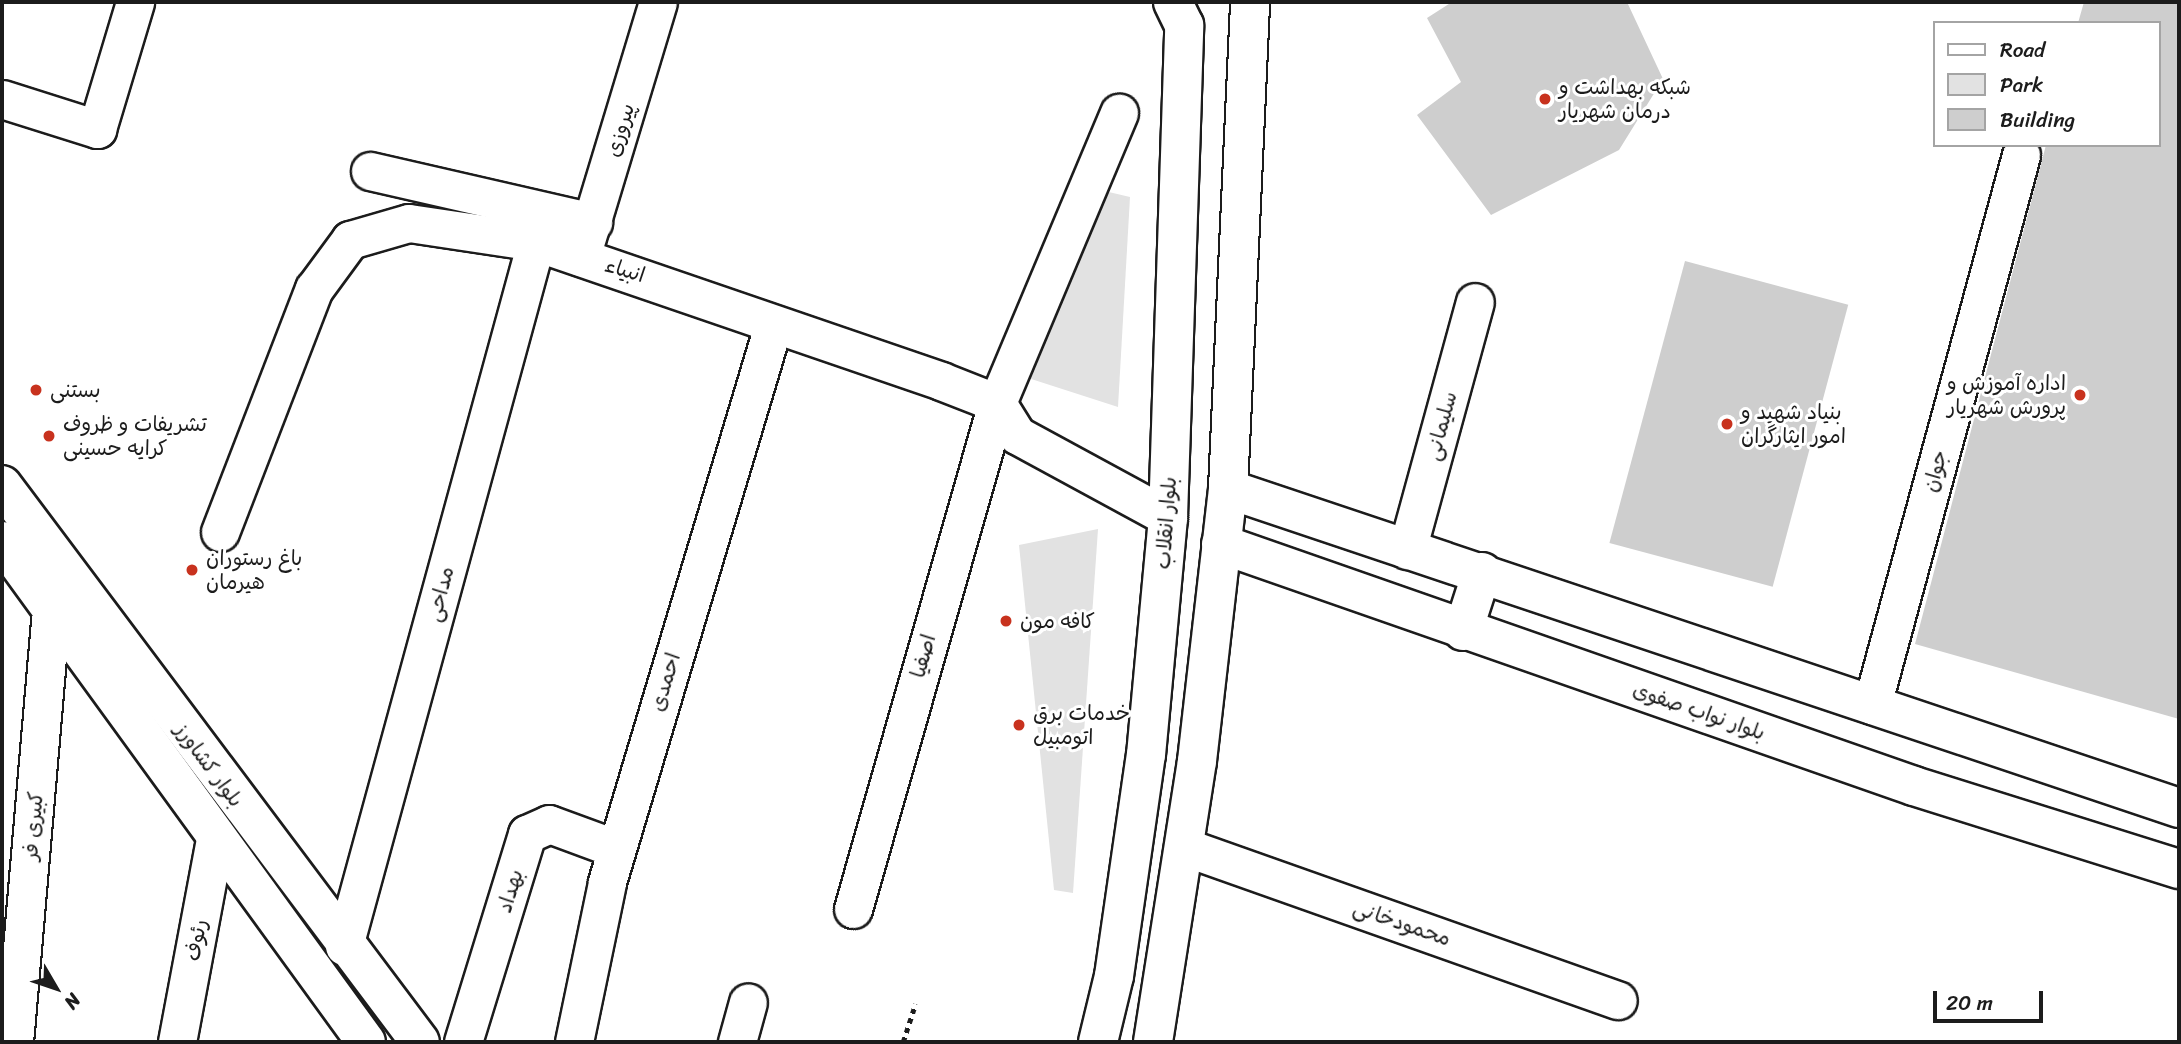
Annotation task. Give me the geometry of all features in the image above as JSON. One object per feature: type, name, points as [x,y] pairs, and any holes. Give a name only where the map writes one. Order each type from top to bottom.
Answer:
[{"type":"street","points":[[2,99],[97,128],[135,2]]},
{"type":"street","name":"پیروزی","points":[[581,257],[659,2]]},
{"type":"street","name":"بلوار انقلاب","points":[[1098,1042],[1114,976],[1146,755],[1168,517],[1184,25],[1173,2]]},
{"type":"street","points":[[1162,1040],[1228,489],[1250,2]]},
{"type":"street","name":"اصفیا","points":[[853,909],[997,403],[1119,113]]},
{"type":"street","name":"جوان","points":[[1871,705],[2021,155]]},
{"type":"street","points":[[370,171],[593,222]]},
{"type":"street","name":"انبیاء","points":[[220,532],[314,289],[350,240],[409,223],[536,242],[997,403]]},
{"type":"street","name":"مداحی","points":[[344,946],[536,242]]},
{"type":"street","name":"سلیمانی","points":[[1407,550],[1475,302]]},
{"type":"street","name":"احمدی","points":[[574,1042],[617,849],[773,326]]},
{"type":"street","points":[[997,403],[1017,435],[1168,517]]},
{"type":"street","name":"بلوار کشاورز","points":[[2,485],[344,946],[420,1042]]},
{"type":"street","points":[[1228,489],[2179,808]]},
{"type":"street","name":"بلوار کشاورز","points":[[2,541],[215,838],[366,1042]]},
{"type":"street","name":"بلوار نواب صفوی","points":[[1221,544],[1463,631],[1914,786],[2179,869]]},
{"type":"street","points":[[1463,631],[1482,572]]},
{"type":"street","name":"کبیری فر","points":[[14,1042],[51,609]]},
{"type":"street","name":"بهداد","points":[[463,1042],[527,834],[549,824],[617,849]]},
{"type":"street","name":"رئوف","points":[[177,1042],[215,838]]},
{"type":"street","name":"محمودخانی","points":[[1185,847],[1618,1000]]},
{"type":"street","points":[[737,1042],[748,1002]]},
{"type":"path","points":[[902,1042],[915,1004]]},
{"type":"green space","points":[[1096,189],[1130,197],[1118,407],[1025,377]]},
{"type":"green space","points":[[1098,529],[1073,893],[1054,890],[1019,545]]},
{"type":"building","name":"شبکه بهداشت و درمان شهریار","points":[[1452,2],[1627,2],[1663,79],[1619,150],[1491,215],[1417,115],[1461,82],[1427,18]]},
{"type":"building","name":"اداره آموزش و پرورش شهریار","points":[[2084,2],[2179,2],[2179,719],[1915,644],[2045,147],[2160,147],[2160,21],[2079,21]]},
{"type":"building","name":"بنیاد شهید و امور ایثارگران","points":[[1685,261],[1848,305],[1773,587],[1609,543]]},
{"type":"place","name":"شبکه بهداشت و درمان شهریار","points":[[1545,99]]},
{"type":"place","name":"بستنی","points":[[36,390]]},
{"type":"place","name":"اداره آموزش و پرورش شهریار","points":[[2080,395]]},
{"type":"place","name":"بنیاد شهید و امور ایثارگران","points":[[1727,424]]},
{"type":"place","name":"تشریفات و ظروف کرایه حسینی","points":[[49,436]]},
{"type":"place","name":"باغ رستوران هیرمان","points":[[192,570]]},
{"type":"place","name":"کافه مون","points":[[1006,621]]},
{"type":"place","name":"خدمات برق اتومبیل","points":[[1019,725]]}]
